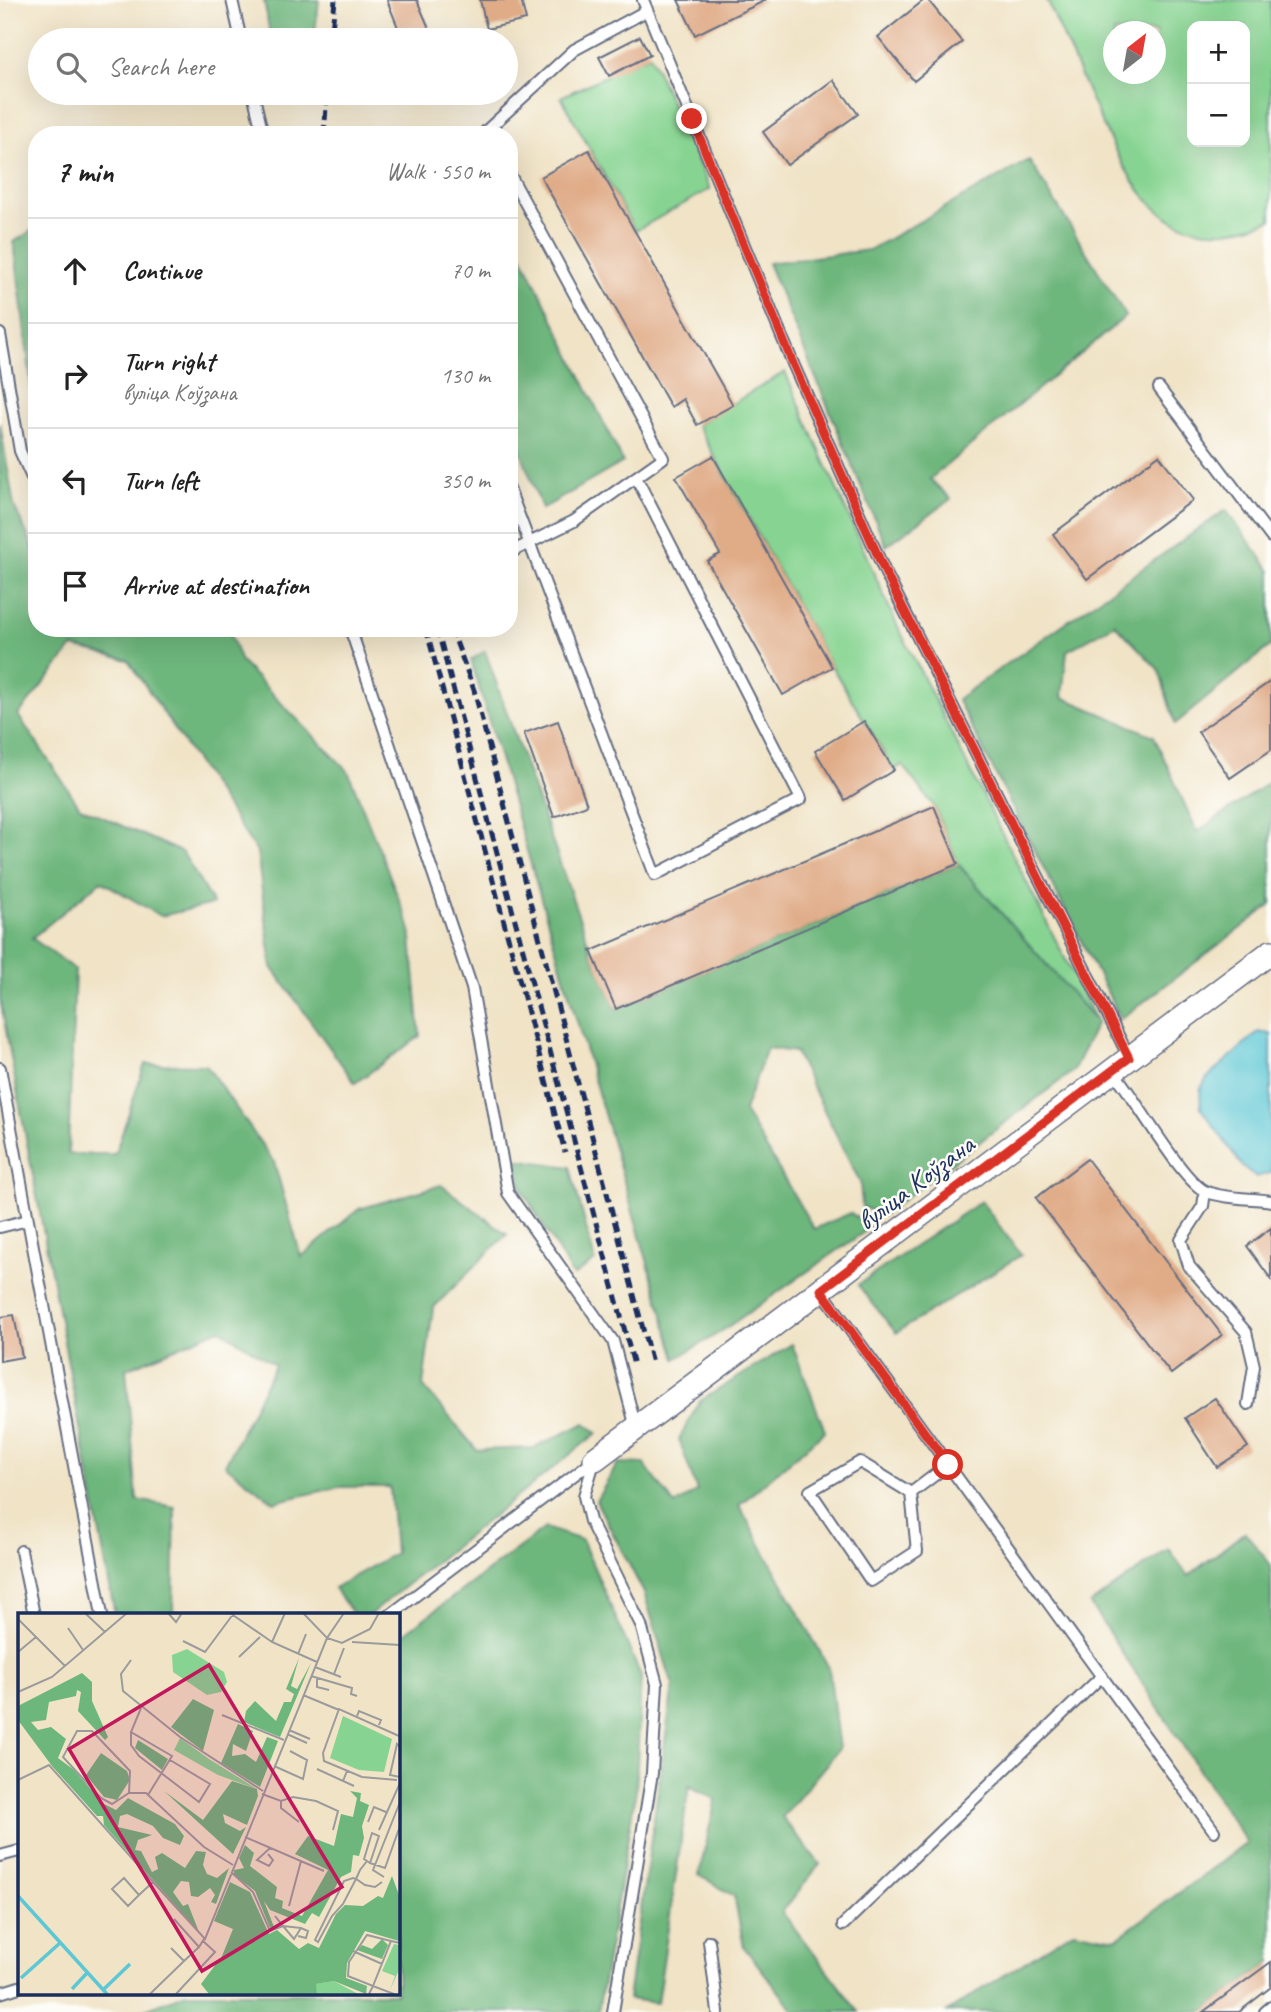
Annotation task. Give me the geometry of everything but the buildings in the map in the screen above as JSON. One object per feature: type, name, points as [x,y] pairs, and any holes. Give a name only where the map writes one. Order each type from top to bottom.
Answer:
[{"type":"street","name":"вуліца Коўзана","points":[[595,1459],[1271,952]]},
{"type":"lane","points":[[232,0],[238,28]]},
{"type":"lane","points":[[518,103],[574,50],[645,6],[794,366],[885,572],[1120,1064],[1128,1088],[1187,1176],[1205,1192],[1271,1200]]},
{"type":"lane","points":[[256,105],[261,126]]},
{"type":"lane","points":[[494,126],[516,105]]},
{"type":"lane","points":[[518,190],[663,458],[574,521],[518,548]]},
{"type":"lane","points":[[0,334],[20,451],[28,469]]},
{"type":"lane","points":[[1159,388],[1271,537]]},
{"type":"lane","points":[[518,512],[655,875],[801,799],[636,477]]},
{"type":"lane","points":[[353,637],[472,988],[508,1194],[613,1341],[636,1428]]},
{"type":"lane","points":[[0,1068],[102,1613]]},
{"type":"lane","points":[[1205,1192],[1203,1206],[1181,1240],[1189,1266],[1246,1332],[1254,1366],[1248,1404]]},
{"type":"lane","points":[[0,1227],[28,1220]]},
{"type":"lane","points":[[821,1290],[1214,1831]]},
{"type":"lane","points":[[393,1613],[595,1459]]},
{"type":"lane","points":[[595,1459],[584,1496],[590,1521],[642,1625],[657,1684],[652,1773],[613,2012]]},
{"type":"lane","points":[[860,1462],[911,1493],[917,1551],[871,1581],[810,1491],[860,1462]]},
{"type":"lane","points":[[911,1493],[948,1465]]},
{"type":"lane","points":[[21,1551],[34,1613]]},
{"type":"lane","points":[[843,1925],[1102,1676]]},
{"type":"lane","points":[[0,1856],[18,1851]]},
{"type":"lane","points":[[709,1941],[718,2012]]},
{"type":"lane","points":[[0,1993],[18,1987]]},
{"type":"lane","points":[[1265,2012],[1271,2007]]},
{"type":"green space","points":[[264,0],[319,0],[316,28],[269,28]]},
{"type":"green space","points":[[1047,0],[1271,0],[1271,220],[1235,230],[1205,231],[1179,224],[1158,210],[1140,190],[1124,166]]},
{"type":"green space","points":[[650,55],[710,189],[635,231],[561,97]]},
{"type":"green space","points":[[1029,160],[1126,316],[930,479],[951,499],[886,546],[768,263],[869,250]]},
{"type":"green space","points":[[28,233],[28,358],[14,242]]},
{"type":"green space","points":[[518,247],[623,462],[542,509],[518,444]]},
{"type":"green space","points":[[785,372],[896,623],[1097,1022],[958,864],[934,806],[902,765],[894,770],[826,657],[697,425]]},
{"type":"green space","points":[[0,423],[14,506],[28,536],[28,637],[231,637],[241,662],[348,771],[410,927],[420,1036],[355,1083],[272,967],[257,852],[128,660],[73,647],[18,715],[80,807],[183,853],[213,904],[161,916],[101,881],[32,938],[75,970],[68,1154],[115,1154],[145,1064],[206,1065],[274,1162],[301,1257],[359,1209],[441,1185],[507,1234],[433,1308],[423,1386],[477,1450],[534,1448],[585,1423],[597,1433],[372,1613],[353,1613],[334,1588],[395,1553],[390,1487],[339,1487],[274,1502],[225,1465],[275,1365],[220,1329],[126,1369],[137,1500],[175,1507],[173,1613],[115,1613],[0,999]]},
{"type":"green space","points":[[1226,510],[1271,571],[1271,645],[1175,724],[1159,670],[1115,624],[1067,651],[1062,697],[1154,736],[1197,832],[1271,781],[1271,905],[1121,1019],[957,699]]},
{"type":"green space","points":[[485,651],[591,951],[616,1009],[958,864],[1097,1022],[1073,1071],[883,1215],[862,1207],[860,1182],[795,1052],[767,1048],[744,1111],[814,1229],[851,1213],[870,1228],[719,1333],[676,1359],[471,660]]},
{"type":"green space","points":[[515,1159],[570,1167],[595,1261],[573,1276],[523,1191]]},
{"type":"green space","points":[[981,1201],[1021,1255],[896,1333],[858,1285]]},
{"type":"green space","points":[[792,1344],[825,1431],[739,1505],[829,1668],[839,1749],[782,1818],[820,1864],[782,1912],[859,2012],[795,2012],[744,1947],[734,1896],[699,1875],[716,1799],[689,1786],[657,2003],[628,1999],[673,1686],[644,1593],[596,1501],[618,1463],[644,1464],[675,1505],[697,1491],[679,1439],[700,1401]]},
{"type":"green space","points":[[545,1528],[582,1540],[641,1676],[636,1790],[598,2012],[138,2012],[183,1994],[399,1994],[399,1638]]},
{"type":"green space","points":[[1245,1532],[1271,1565],[1271,1962],[1203,2012],[947,2012],[1073,1931],[1116,1939],[1247,1843],[1090,1604],[1169,1549],[1188,1576]]},
{"type":"water","points":[[1258,1032],[1271,1034],[1271,1173],[1256,1177],[1242,1166],[1201,1108],[1200,1090],[1207,1078]]},
{"type":"railway","points":[[332,28],[335,0]]},
{"type":"railway","points":[[325,126],[326,105]]},
{"type":"railway","points":[[428,637],[565,1152]]},
{"type":"railway","points":[[439,637],[634,1365]]},
{"type":"railway","points":[[454,637],[474,690],[652,1363]]},
{"type":"route","points":[[692,119],[794,366],[885,572],[1129,1058],[821,1290],[948,1465]]}]
